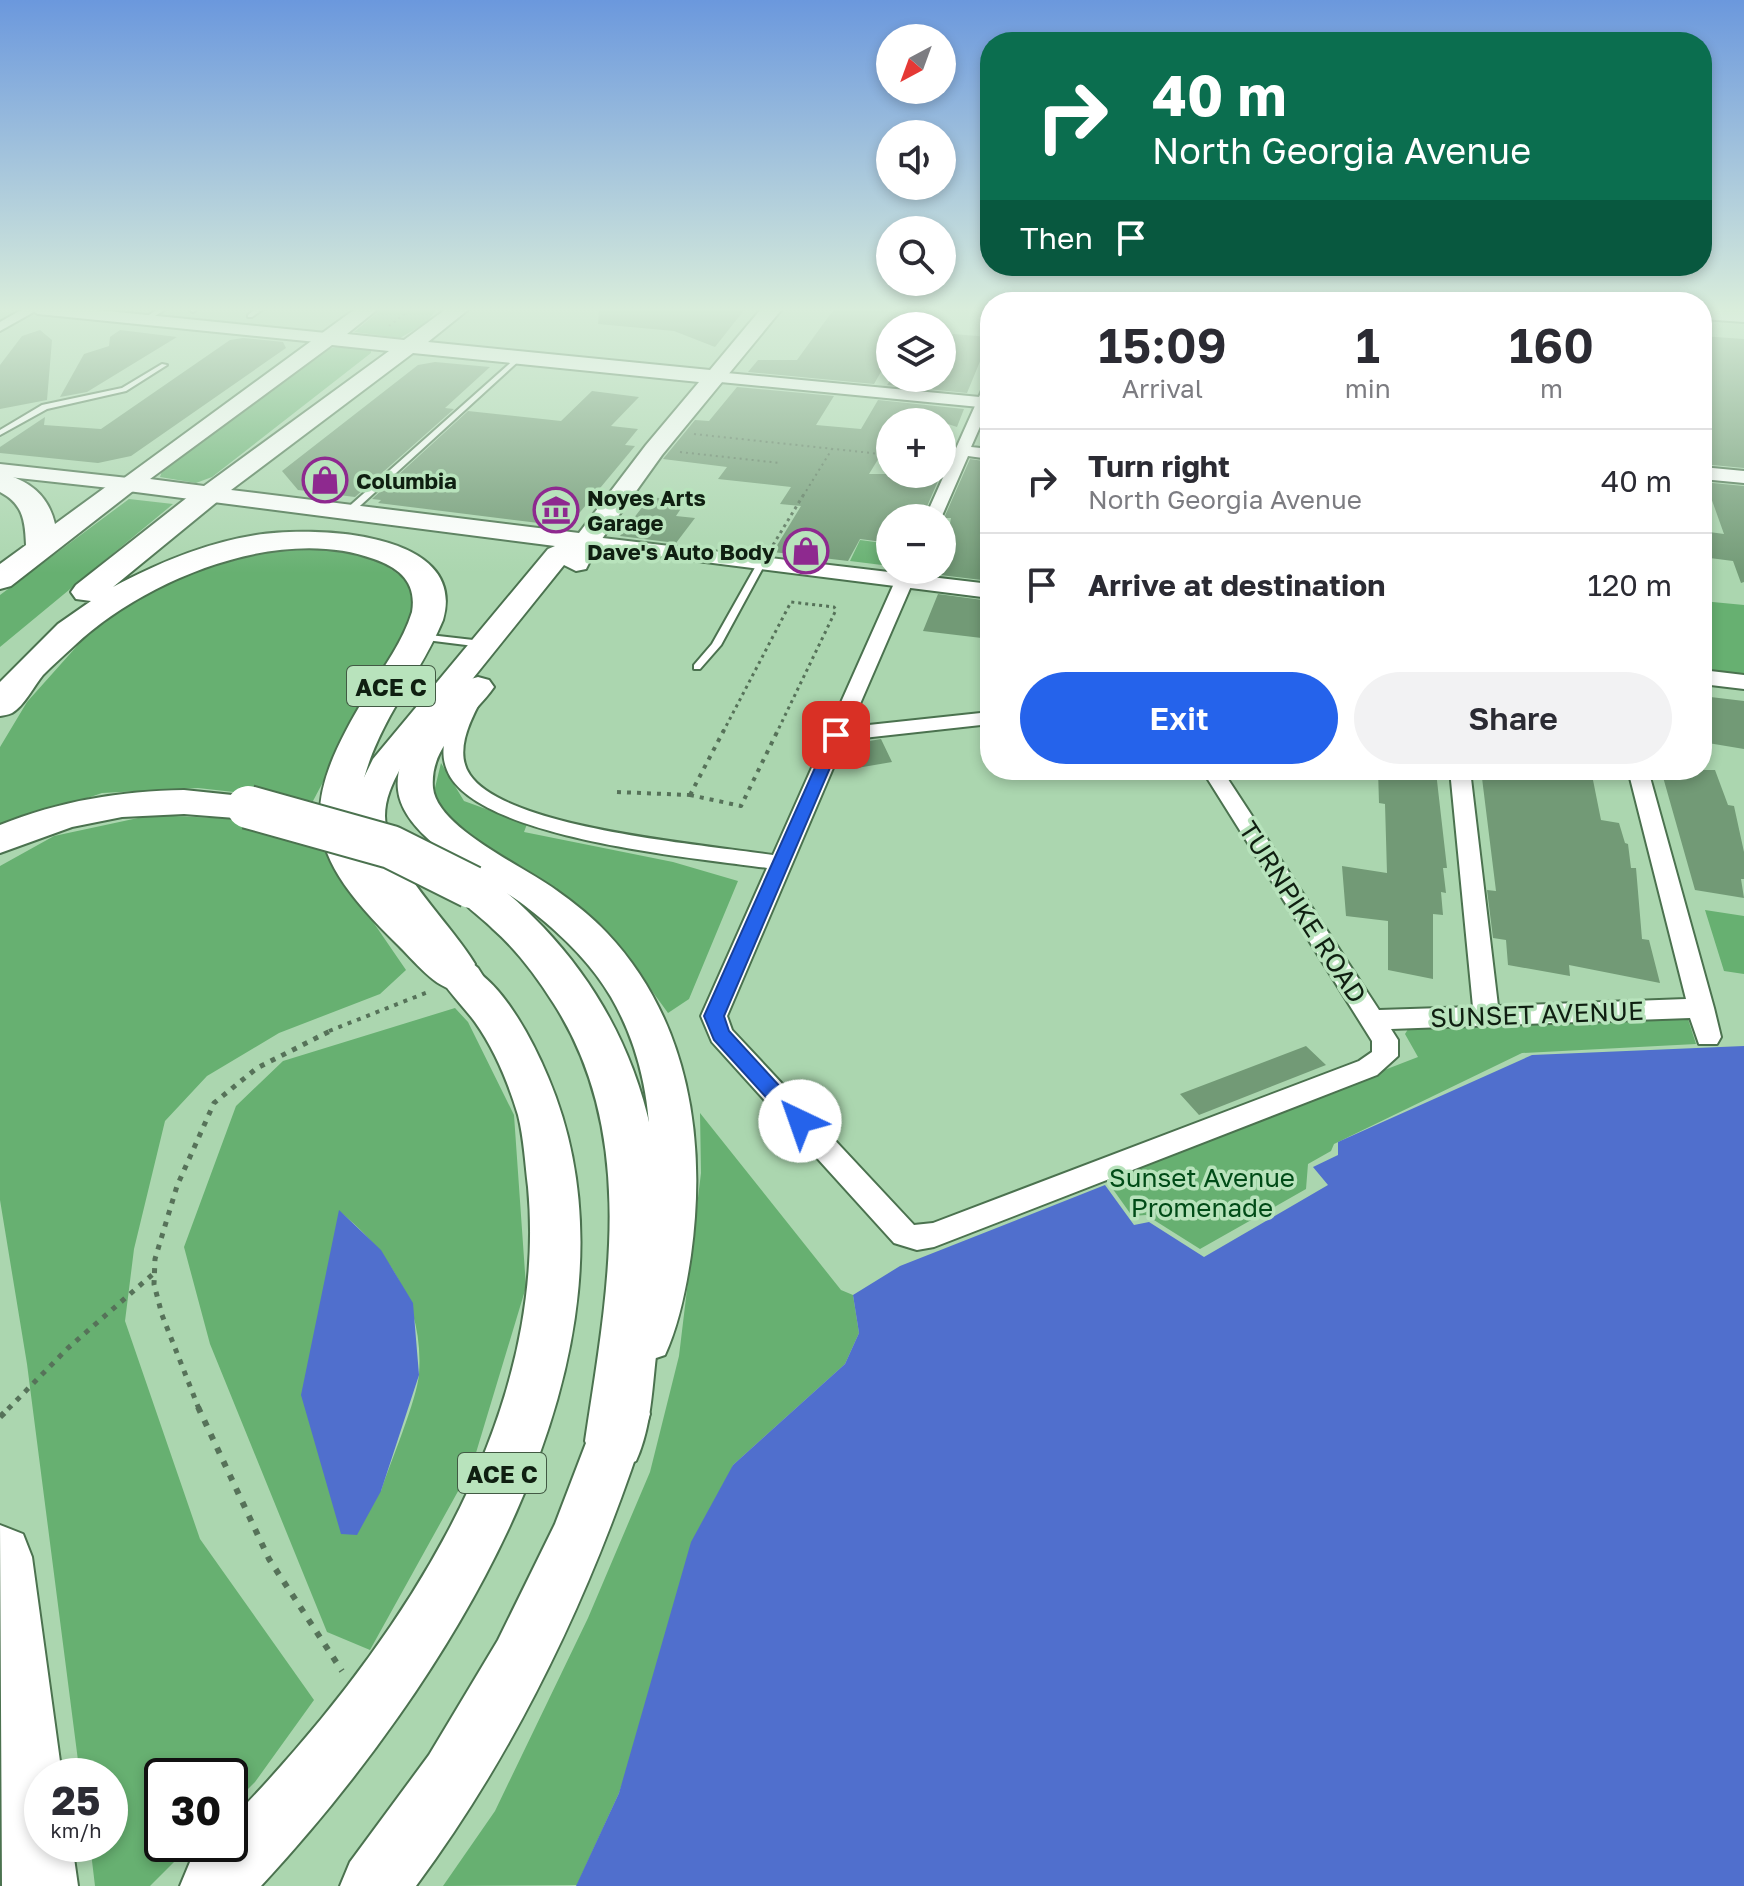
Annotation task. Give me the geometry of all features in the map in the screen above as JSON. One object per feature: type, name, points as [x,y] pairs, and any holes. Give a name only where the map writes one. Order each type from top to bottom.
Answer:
[{"type":"highway","points":[[0,482],[33,502],[40,514],[42,547]]},
{"type":"highway","points":[[0,579],[128,484]]},
{"type":"highway","points":[[0,672],[58,616],[208,495]]},
{"type":"highway","name":"ACE C","points":[[0,705],[41,659],[112,601],[180,568],[253,546],[338,542],[367,547],[402,560],[424,580],[430,597],[418,637],[346,771],[337,821],[342,844],[363,879],[469,986],[502,1027],[541,1116],[555,1196],[557,1241],[553,1291],[545,1343],[530,1397],[490,1500],[450,1580],[373,1700],[331,1758],[214,1886]]},
{"type":"highway","points":[[374,1886],[447,1783],[531,1640],[564,1573],[615,1441],[662,1289],[675,1160],[669,1092],[647,1024],[627,986],[603,953],[563,914],[442,830],[419,803],[415,783],[425,752],[456,709],[478,687]]},
{"type":"highway","points":[[0,840],[87,810],[135,802],[177,800],[248,807],[383,843],[428,861],[471,887],[507,915],[563,980],[599,1039],[624,1109],[633,1147],[638,1235],[636,1284],[615,1441]]},
{"type":"highway","points":[[0,1557],[40,1886]]},
{"type":"main road","points":[[128,484],[246,397]]},
{"type":"main road","points":[[208,495],[338,397]]},
{"type":"main road","points":[[478,687],[581,557],[586,542],[662,440],[699,397]]},
{"type":"main road","points":[[128,484],[586,542]]},
{"type":"main road","points":[[469,986],[377,853],[367,814],[371,793],[385,766],[558,555],[586,542]]},
{"type":"street","points":[[939,504],[980,414]]},
{"type":"street","points":[[963,451],[980,453]]},
{"type":"street","points":[[0,470],[128,484]]},
{"type":"street","points":[[1712,474],[1744,477]]},
{"type":"street","points":[[586,542],[761,564],[876,573]]},
{"type":"street","points":[[478,687],[459,722],[454,744],[455,762],[463,781],[497,807],[589,832],[781,863],[903,584]]},
{"type":"street","points":[[954,584],[980,589]]},
{"type":"street","points":[[1712,678],[1744,682]]},
{"type":"street","points":[[836,735],[980,719]]},
{"type":"street","name":"TURNPIKE ROAD","points":[[781,863],[716,1010],[716,1029],[899,1230],[911,1237],[934,1235],[1368,1068],[1385,1056],[1385,1040],[1221,780]]},
{"type":"street","points":[[1461,780],[1486,1015]]},
{"type":"street","points":[[1641,780],[1708,1037]]},
{"type":"street","name":"SUNSET AVENUE","points":[[1372,1020],[1701,1008]]},
{"type":"lane","points":[[0,433],[45,407],[91,397]]},
{"type":"lane","points":[[347,513],[476,397]]},
{"type":"lane","points":[[697,667],[716,645],[761,564]]},
{"type":"lane","points":[[418,637],[482,644]]},
{"type":"path","points":[[662,440],[876,454]]},
{"type":"path","points":[[662,440],[780,463]]},
{"type":"path","points":[[761,564],[832,449]]},
{"type":"path","points":[[617,792],[690,795],[741,806],[836,610],[834,607],[791,602],[690,795]]},
{"type":"path","points":[[373,1700],[335,1662],[286,1590],[229,1476],[191,1389],[163,1316],[153,1274],[175,1189],[189,1151],[212,1105],[239,1080],[352,1021],[469,986]]},
{"type":"path","points":[[0,1417],[68,1348],[153,1274]]},
{"type":"green space","points":[[263,397],[315,397],[212,477],[196,483],[160,477],[162,471]]},
{"type":"green space","points":[[129,499],[173,504],[0,647],[0,595]]},
{"type":"green space","points":[[860,540],[876,542],[876,564],[850,561]]},
{"type":"green space","points":[[330,549],[378,560],[412,584],[415,621],[370,693],[313,801],[198,788],[102,793],[0,828],[0,747],[27,702],[102,618],[153,586],[218,560],[275,550]]},
{"type":"green space","points":[[1712,602],[1744,605],[1744,675],[1712,671]]},
{"type":"green space","points":[[441,763],[464,801],[527,824],[524,832],[673,862],[738,881],[689,999],[668,1013],[620,947],[551,889],[448,822],[433,796]]},
{"type":"green space","points":[[152,815],[238,819],[321,838],[334,865],[406,970],[380,994],[279,1033],[207,1076],[165,1121],[134,1249],[125,1321],[200,1539],[314,1700],[248,1789],[248,1758],[144,1758],[144,1862],[174,1862],[150,1886],[95,1886],[92,1862],[128,1862],[128,1758],[78,1758],[27,1364],[0,1200],[0,866],[54,836]]},
{"type":"green space","points":[[1705,910],[1744,916],[1744,974],[1724,971]]},
{"type":"green space","points":[[455,1008],[468,1022],[514,1115],[526,1287],[472,1466],[370,1650],[327,1632],[210,1344],[184,1247],[236,1106],[283,1061]],"holes":[[[339,1211],[374,1244],[400,1282],[416,1326],[419,1349],[417,1385],[381,1491]]]},
{"type":"green space","name":"Sunset Avenue Promenade","points":[[1669,1016],[1688,1019],[1696,1044],[1522,1053],[1334,1144],[1331,1151],[1308,1164],[1306,1189],[1200,1249],[1146,1215],[1132,1216],[1105,1178],[1418,1057],[1405,1034],[1410,1026]]},
{"type":"green space","points":[[700,1113],[841,1290],[853,1295],[859,1333],[845,1364],[733,1465],[619,1793],[577,1885],[443,1886],[495,1811],[588,1618],[650,1472],[679,1356],[701,1173]]},
{"type":"water","points":[[1744,1046],[1744,1886],[576,1886],[619,1793],[691,1542],[733,1465],[845,1364],[859,1333],[853,1295],[900,1266],[1105,1185],[1134,1225],[1149,1222],[1204,1257],[1328,1185],[1313,1167],[1338,1155],[1338,1142],[1532,1055]]},
{"type":"water","points":[[339,1210],[381,1250],[413,1303],[419,1375],[381,1491],[357,1535],[341,1534],[301,1395]]},
{"type":"building","points":[[0,397],[47,397],[47,400],[0,409]]},
{"type":"building","points":[[147,397],[216,397],[131,456],[98,463],[0,453],[0,447],[45,417],[44,425],[101,429]]},
{"type":"building","points":[[377,397],[457,397],[445,408],[454,409],[355,497],[298,490],[282,471]]},
{"type":"building","points":[[586,397],[639,397],[611,426],[638,429],[625,445],[635,446],[576,517],[555,525],[378,503],[381,500],[372,499],[468,411],[561,421]]},
{"type":"building","points":[[729,397],[833,397],[816,425],[861,429],[878,400],[954,408],[876,408],[876,463],[869,474],[876,474],[876,488],[935,488],[928,504],[876,504],[876,541],[860,539],[848,561],[773,552],[801,506],[780,504],[791,487],[718,479],[727,467],[663,459],[695,420],[709,421]]},
{"type":"building","points":[[1712,397],[1744,397],[1744,468],[1712,465]]},
{"type":"building","points":[[956,408],[964,409],[957,427]]},
{"type":"building","points":[[970,459],[980,460],[980,580],[956,577],[956,504],[950,504]]},
{"type":"building","points":[[1712,483],[1744,486],[1744,582],[1741,583],[1733,561],[1712,558],[1712,532],[1724,534],[1712,500]]},
{"type":"building","points":[[650,497],[686,501],[676,516],[695,518],[676,543],[620,536]]},
{"type":"building","points":[[938,594],[980,600],[980,638],[923,631]]},
{"type":"building","points":[[1712,697],[1744,701],[1744,749],[1712,744]]},
{"type":"building","points":[[881,739],[892,762],[857,768],[846,745]]},
{"type":"building","points":[[1712,770],[1715,770],[1728,805],[1734,806],[1744,852],[1744,879],[1741,879],[1744,898],[1695,890],[1664,780],[1712,780]]},
{"type":"building","points":[[1378,780],[1437,780],[1447,868],[1443,868],[1446,893],[1441,892],[1443,915],[1433,914],[1433,979],[1388,970],[1388,921],[1346,916],[1342,866],[1387,873],[1385,804],[1379,803]]},
{"type":"building","points":[[1482,780],[1593,780],[1601,820],[1619,823],[1628,844],[1631,868],[1636,868],[1642,939],[1649,940],[1660,983],[1569,965],[1570,976],[1508,965],[1506,940],[1493,938],[1487,890],[1496,891]]},
{"type":"building","points":[[1306,1046],[1326,1065],[1199,1115],[1180,1094]]},
{"type":"place","name":"Columbia","points":[[325,480]]},
{"type":"place","name":"Noyes Arts Garage","points":[[556,510]]},
{"type":"place","name":"Dave's Auto Body","points":[[806,551]]},
{"type":"route","points":[[800,1121],[716,1029],[714,1016],[836,735]]}]
